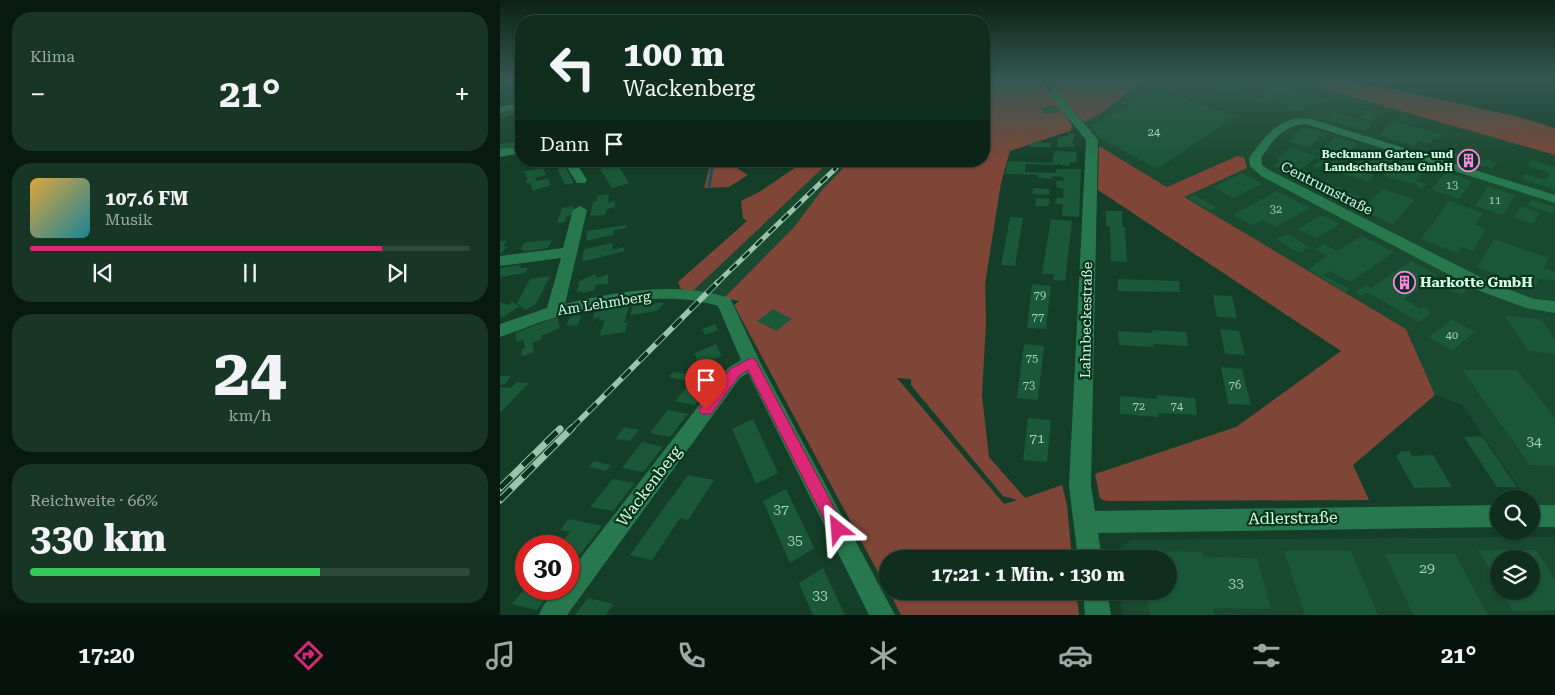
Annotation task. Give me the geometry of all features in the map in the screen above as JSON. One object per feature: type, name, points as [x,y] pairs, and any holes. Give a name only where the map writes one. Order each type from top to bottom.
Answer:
[{"type":"street","name":"Lahnbeckestraße","points":[[1066,108],[1092,140],[1080,486],[1089,550]]},
{"type":"street","name":"Centrumstraße","points":[[1555,199],[1307,121],[1296,121],[1281,125],[1255,158],[1256,166],[1265,173],[1486,287],[1532,304],[1555,306]]},
{"type":"street","points":[[500,153],[515,151]]},
{"type":"street","points":[[573,167],[581,180]]},
{"type":"street","points":[[555,310],[580,210]]},
{"type":"street","points":[[500,261],[569,252]]},
{"type":"street","name":"Am Lehmberg","points":[[500,331],[515,323],[555,310],[684,292],[712,297],[724,302],[751,362]]},
{"type":"street","points":[[751,362],[882,615]]},
{"type":"street","name":"Wackenberg","points":[[552,615],[734,373],[751,362]]},
{"type":"street","name":"Adlerstraße","points":[[1086,522],[1490,516]]},
{"type":"street","points":[[1540,516],[1555,516]]},
{"type":"street","points":[[1096,600],[1098,615]]},
{"type":"shaded area","points":[[990,108],[1062,108],[1073,127],[1070,129],[1073,130],[1010,151],[1001,183],[985,284],[986,321],[982,396],[989,457],[1025,498],[1062,485],[1067,505],[1071,550],[879,550],[879,574],[734,305],[739,301],[724,298],[794,227],[822,190],[844,167],[990,167]],"holes":[[[897,378],[911,379],[911,385],[1003,496],[1017,500],[1004,504]]]},
{"type":"shaded area","points":[[1070,108],[1108,108],[1100,114],[1084,122]]},
{"type":"shaded area","points":[[1108,108],[1390,108],[1555,155],[1555,530],[1540,514],[1540,490],[1520,490],[1462,405],[1435,395],[1406,329],[1183,197],[1246,168],[1237,156],[1167,187],[1099,146],[1098,141],[1084,122]]},
{"type":"shaded area","points":[[1390,108],[1477,108],[1519,117],[1555,128],[1555,155]]},
{"type":"shaded area","points":[[1099,146],[1167,187],[1237,156],[1244,157],[1247,168],[1184,197],[1406,329],[1435,395],[1353,465],[1369,500],[1106,501],[1100,498],[1095,474],[1236,427],[1341,351],[1098,190]]},
{"type":"shaded area","points":[[709,167],[737,167],[748,175],[729,187],[704,188]]},
{"type":"shaded area","points":[[796,167],[824,167],[693,291],[681,289],[678,282],[747,221],[743,218],[741,201],[761,191]]},
{"type":"shaded area","points":[[824,167],[844,167],[822,190],[794,227],[724,298],[693,291]]},
{"type":"shaded area","points":[[1490,537],[1490,540],[1540,540],[1540,537],[1555,537],[1555,615],[1123,615],[1120,600],[1177,600],[1177,550],[1119,550],[1121,546],[1133,540]]},
{"type":"shaded area","points":[[894,600],[1077,600],[1079,615],[901,615]]},
{"type":"building","points":[[1040,108],[1056,108],[1060,112],[1046,114]]},
{"type":"building","points":[[1125,108],[1211,108],[1236,116],[1157,169],[1100,138],[1090,126]]},
{"type":"building","points":[[1287,108],[1305,108],[1300,112]]},
{"type":"building","points":[[515,109],[515,114],[502,118],[501,115],[505,114],[504,112]]},
{"type":"building","points":[[1362,110],[1378,115],[1371,121],[1358,117],[1363,113],[1359,112]]},
{"type":"building","points":[[1334,112],[1372,124],[1365,131],[1326,119]]},
{"type":"building","points":[[1393,121],[1443,134],[1437,140],[1433,139],[1429,144],[1419,141],[1414,146],[1378,135]]},
{"type":"building","points":[[1299,129],[1329,134],[1323,139],[1318,137],[1319,139],[1308,148],[1288,141],[1295,136],[1292,135],[1302,130]]},
{"type":"building","points":[[1068,133],[1075,134],[1072,144],[1074,144],[1074,147],[1057,147],[1058,137],[1068,136]]},
{"type":"building","points":[[1336,137],[1358,144],[1342,159],[1320,151],[1317,153],[1313,152],[1317,149],[1321,150]]},
{"type":"building","points":[[1040,140],[1040,142],[1051,143],[1051,147],[1030,147],[1031,143]]},
{"type":"building","points":[[515,142],[515,147],[500,150],[500,144]]},
{"type":"building","points":[[1291,147],[1317,156],[1320,154],[1330,158],[1318,169],[1312,166],[1323,160],[1316,157],[1299,169],[1307,172],[1298,177],[1274,166],[1281,160],[1276,159]]},
{"type":"building","points":[[1374,149],[1392,155],[1389,159],[1393,160],[1381,173],[1356,165]]},
{"type":"building","name":"Beckmann Garten- und Landschaftsbau GmbH","points":[[1447,150],[1483,161],[1485,159],[1498,163],[1491,168],[1476,165],[1442,155]]},
{"type":"building","points":[[1055,151],[1077,152],[1076,163],[1070,162],[1070,166],[1060,165],[1059,162],[1058,165],[1026,164],[1025,172],[1055,173],[1057,169],[1081,169],[1079,217],[1062,216],[1063,204],[1055,204],[1056,198],[1065,198],[1063,197],[1064,189],[1057,188],[1056,184],[1056,181],[1064,181],[1063,177],[1053,176],[1052,179],[1049,179],[1038,178],[1038,175],[1005,174],[1008,161],[1052,163]]},
{"type":"building","points":[[1406,159],[1428,166],[1415,181],[1427,184],[1422,189],[1418,188],[1419,186],[1384,176],[1389,170],[1394,172]]},
{"type":"building","points":[[1531,160],[1555,167],[1555,190],[1522,179],[1525,174],[1546,180],[1550,173],[1527,166]]},
{"type":"building","points":[[1333,161],[1374,175],[1368,182],[1326,168]]},
{"type":"building","points":[[566,167],[574,183],[565,185],[557,169]]},
{"type":"building","points":[[619,167],[629,183],[612,188],[600,169]]},
{"type":"building","points":[[543,168],[546,175],[535,178],[537,181],[548,178],[551,185],[533,191],[530,183],[527,184],[525,181],[528,180],[525,173],[521,172]]},
{"type":"building","points":[[1445,172],[1472,181],[1459,199],[1431,190]]},
{"type":"building","points":[[1242,173],[1262,184],[1233,198],[1213,187]]},
{"type":"building","points":[[1320,181],[1343,189],[1341,191],[1360,196],[1353,204],[1314,186]]},
{"type":"building","points":[[1488,186],[1515,195],[1503,215],[1475,206]]},
{"type":"building","points":[[1033,188],[1050,189],[1049,195],[1032,194]]},
{"type":"building","points":[[1382,189],[1414,200],[1393,225],[1362,210]]},
{"type":"building","points":[[1277,191],[1310,208],[1275,227],[1263,220],[1251,225],[1233,215]]},
{"type":"building","points":[[609,194],[608,203],[615,201],[615,207],[607,209],[605,215],[590,216],[593,202],[597,201],[597,196]]},
{"type":"building","points":[[1195,195],[1217,208],[1211,211],[1188,198]]},
{"type":"building","points":[[1036,198],[1050,199],[1049,204],[1047,206],[1035,206]]},
{"type":"building","points":[[1531,200],[1555,207],[1553,214],[1528,206]]},
{"type":"building","points":[[1449,201],[1483,213],[1475,225],[1486,229],[1473,251],[1462,247],[1457,253],[1421,239]]},
{"type":"building","points":[[574,206],[572,215],[567,216],[565,222],[557,223],[562,208]]},
{"type":"building","points":[[1521,206],[1540,213],[1533,224],[1514,218]]},
{"type":"building","points":[[1106,211],[1122,211],[1122,227],[1125,227],[1127,262],[1111,261],[1110,226],[1106,226]]},
{"type":"building","points":[[1322,215],[1340,224],[1316,238],[1298,229]]},
{"type":"building","points":[[1010,217],[1023,218],[1015,266],[1001,265]]},
{"type":"building","points":[[1051,219],[1072,221],[1065,281],[1053,280],[1054,274],[1042,274]]},
{"type":"building","points":[[626,225],[626,228],[614,230],[613,235],[586,241],[587,231]]},
{"type":"building","points":[[1286,234],[1309,247],[1299,253],[1276,239]]},
{"type":"building","points":[[1362,236],[1394,252],[1350,282],[1330,271],[1323,275],[1349,289],[1345,292],[1308,269],[1328,256],[1315,249],[1324,244],[1337,251]]},
{"type":"building","points":[[1494,239],[1548,258],[1544,268],[1555,272],[1555,280],[1539,279],[1534,289],[1477,267]]},
{"type":"building","points":[[507,240],[503,247],[508,246],[500,254],[500,241]]},
{"type":"building","points":[[552,240],[548,248],[523,252],[524,249],[520,250],[525,242]]},
{"type":"building","points":[[613,243],[612,250],[624,247],[624,251],[582,262],[584,249]]},
{"type":"building","name":"Harkotte GmbH","points":[[1411,261],[1437,275],[1404,299],[1421,309],[1424,307],[1432,312],[1419,322],[1367,292],[1362,296],[1356,292],[1366,285],[1371,288]]},
{"type":"building","points":[[521,265],[519,268],[528,268],[525,273],[500,277],[500,268]]},
{"type":"building","points":[[596,274],[596,277],[600,277],[608,274],[608,284],[596,285],[594,290],[577,292],[579,281]]},
{"type":"building","points":[[550,276],[536,304],[526,310],[517,303],[530,279]]},
{"type":"building","points":[[1118,279],[1179,281],[1180,292],[1118,291]]},
{"type":"building","points":[[1032,284],[1051,286],[1046,329],[1027,328]]},
{"type":"building","points":[[1454,285],[1467,291],[1462,295],[1449,289]]},
{"type":"building","points":[[1213,295],[1232,296],[1237,318],[1217,317]]},
{"type":"building","points":[[500,302],[508,305],[512,302],[520,306],[503,317],[500,316]]},
{"type":"building","points":[[665,302],[657,311],[630,315],[633,306]]},
{"type":"building","points":[[623,305],[622,307],[629,306],[624,323],[628,322],[625,332],[599,336],[605,320],[599,321],[600,317],[593,319],[595,312]]},
{"type":"building","points":[[773,309],[792,319],[776,331],[757,321]]},
{"type":"building","points":[[581,315],[578,325],[566,326],[570,317]]},
{"type":"building","points":[[1505,316],[1541,319],[1555,339],[1555,354],[1528,351]]},
{"type":"building","points":[[557,317],[560,328],[541,336],[542,339],[532,343],[534,352],[522,356],[521,350],[525,348],[523,340],[517,342],[515,333]]},
{"type":"building","points":[[1452,319],[1475,332],[1452,351],[1429,337]]},
{"type":"building","points":[[715,324],[718,330],[705,335],[702,329]]},
{"type":"building","points":[[1220,329],[1239,331],[1245,355],[1225,354]]},
{"type":"building","points":[[1152,330],[1186,332],[1188,346],[1153,344],[1153,347],[1119,345],[1118,331],[1152,333]]},
{"type":"building","points":[[716,344],[722,356],[700,366],[694,353]]},
{"type":"building","points":[[1024,344],[1044,346],[1038,400],[1017,398]]},
{"type":"building","points":[[1221,367],[1242,369],[1251,405],[1228,404]]},
{"type":"building","points":[[1462,370],[1517,370],[1555,418],[1555,465],[1530,465]]},
{"type":"building","points":[[673,372],[688,374],[683,380],[668,377]]},
{"type":"building","points":[[500,376],[511,376],[505,384],[500,385]]},
{"type":"building","points":[[692,381],[711,384],[695,405],[675,401]]},
{"type":"building","points":[[516,382],[529,383],[500,413],[500,387],[511,388]]},
{"type":"building","points":[[1157,395],[1195,398],[1197,415],[1158,413],[1159,417],[1120,414],[1120,396],[1157,399]]},
{"type":"building","points":[[668,410],[688,414],[670,437],[650,433]]},
{"type":"building","points":[[1028,418],[1051,420],[1047,462],[1023,460]]},
{"type":"building","points":[[753,419],[778,473],[756,484],[732,429]]},
{"type":"building","points":[[624,427],[639,430],[630,441],[615,439]]},
{"type":"building","points":[[1482,436],[1517,487],[1497,487],[1464,437]]},
{"type":"building","points":[[642,442],[663,447],[643,472],[622,468]]},
{"type":"building","points":[[1402,451],[1410,451],[1412,456],[1433,455],[1452,487],[1414,488],[1396,456]]},
{"type":"building","points":[[594,461],[611,465],[606,471],[589,467]]},
{"type":"building","points":[[688,475],[714,480],[688,520],[680,518],[652,560],[630,555]]},
{"type":"building","points":[[613,479],[635,483],[613,511],[590,507]]},
{"type":"building","points":[[786,489],[814,548],[790,563],[763,501]]},
{"type":"building","points":[[569,519],[602,526],[580,554],[580,535],[568,535],[570,532],[560,530]]},
{"type":"building","points":[[1478,550],[1490,550],[1490,571]]},
{"type":"building","points":[[1284,551],[1351,551],[1378,615],[1305,615]]},
{"type":"building","points":[[1177,552],[1202,552],[1203,557],[1257,558],[1271,609],[1213,608],[1215,615],[1150,615],[1148,600],[1177,600]]},
{"type":"building","points":[[1385,554],[1455,554],[1488,615],[1413,615]]},
{"type":"building","points":[[1540,556],[1555,579],[1555,610],[1513,611],[1507,600],[1540,600]]},
{"type":"building","points":[[823,568],[845,615],[813,615],[799,583]]},
{"type":"building","points":[[588,598],[613,604],[606,615],[575,615]]},
{"type":"building","points":[[515,600],[545,600],[537,610],[512,604]]},
{"type":"waterway","points":[[709,187],[712,168]]},
{"type":"railway","points":[[717,283],[836,168]]},
{"type":"railway","points":[[500,500],[717,283]]},
{"type":"railway","points":[[500,488],[560,429]]},
{"type":"place","name":"Beckmann Garten- und Landschaftsbau GmbH","points":[[1469,160]]},
{"type":"place","name":"Harkotte GmbH","points":[[1404,282]]},
{"type":"route","points":[[706,410],[734,373],[751,362],[838,529]]}]
